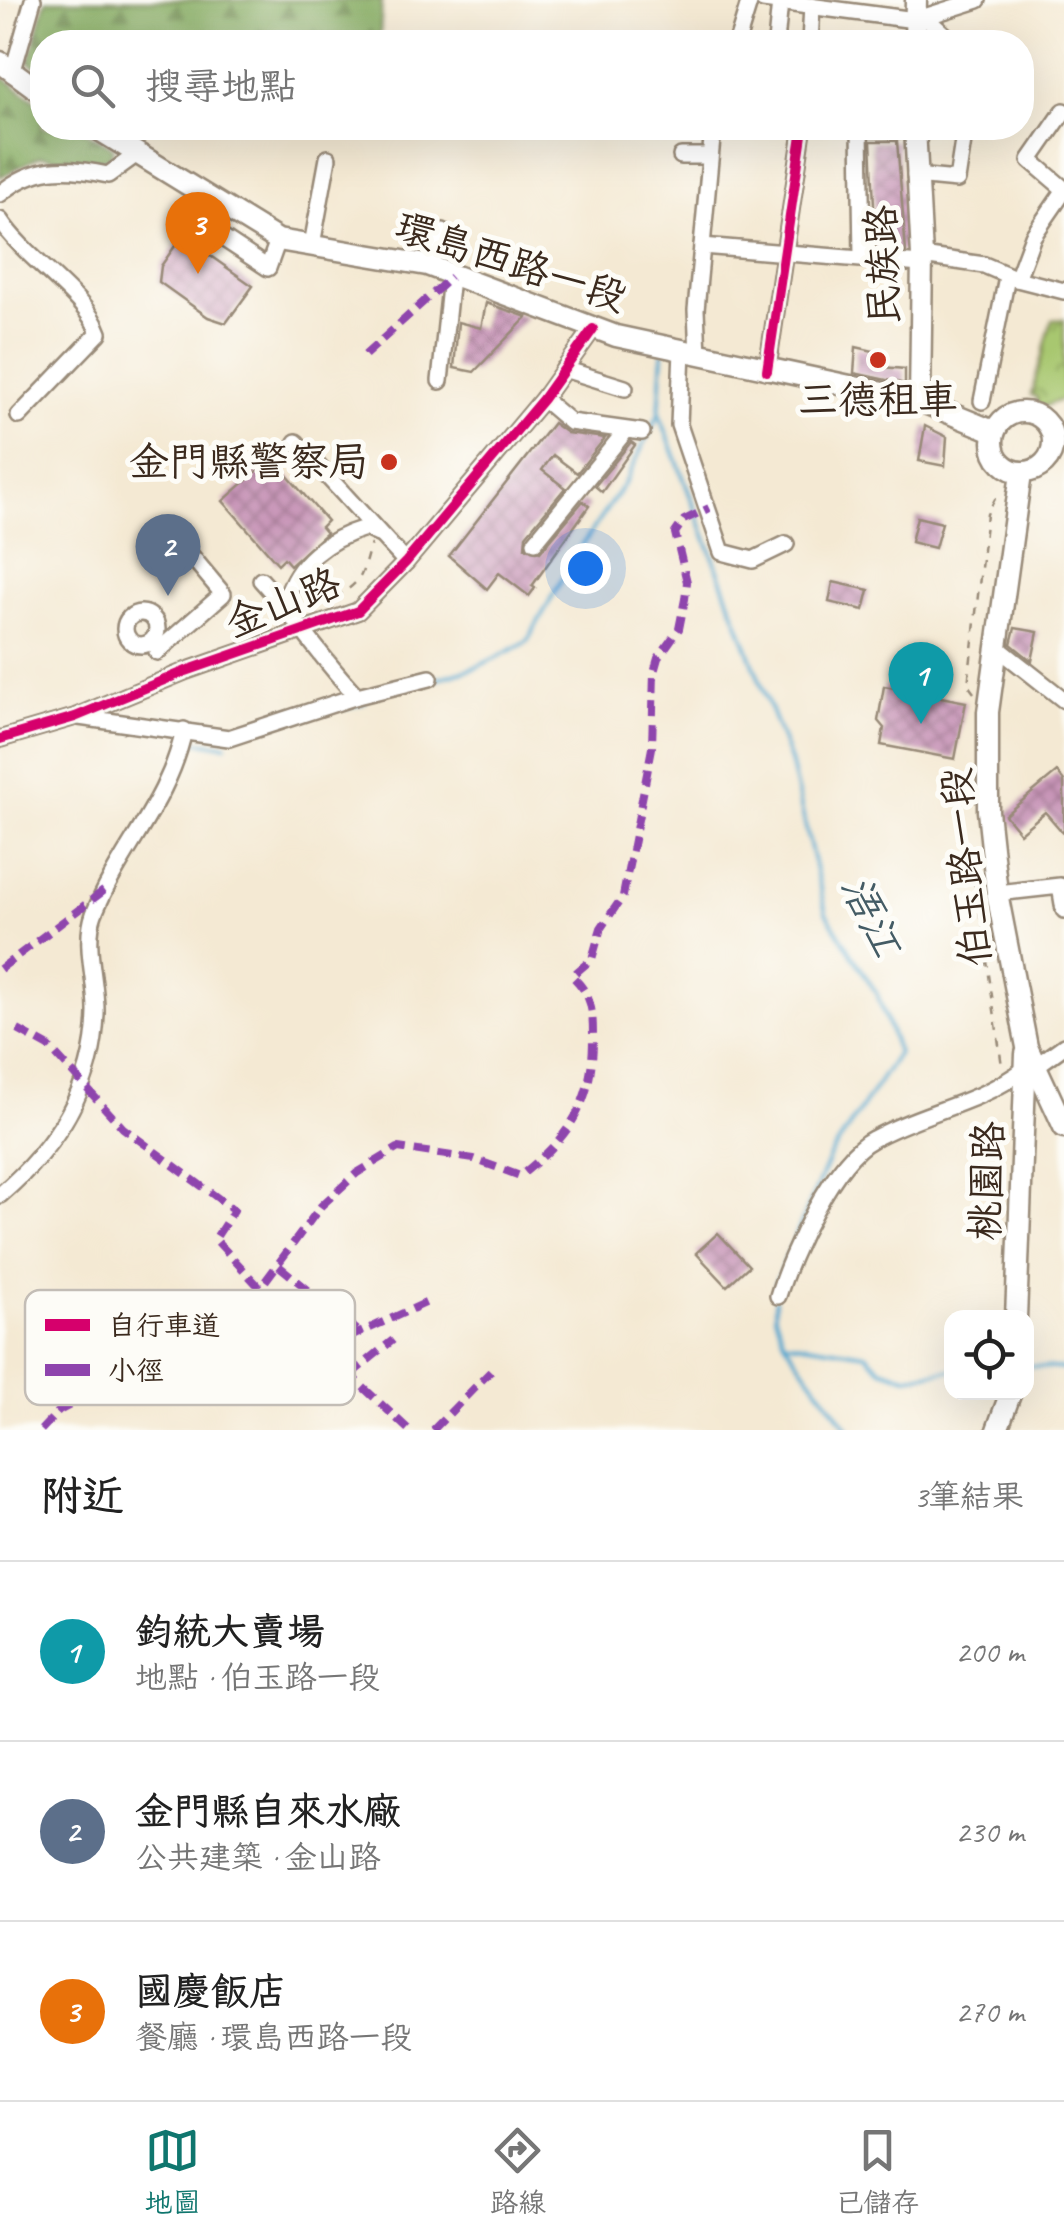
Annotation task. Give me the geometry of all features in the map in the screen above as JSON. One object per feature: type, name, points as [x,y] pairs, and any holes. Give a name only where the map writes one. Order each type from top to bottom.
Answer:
[{"type":"main road","points":[[6,68],[30,85]]},
{"type":"main road","name":"環島西路一段","points":[[115,140],[278,240],[428,265],[593,329],[690,352]]},
{"type":"main road","name":"民族路","points":[[915,140],[922,260],[920,401]]},
{"type":"main road","points":[[690,352],[920,401],[993,430]]},
{"type":"main road","points":[[1024,412],[1056,423],[1051,454],[1020,483],[998,460],[993,430],[1005,418],[1024,412]]},
{"type":"main road","name":"伯玉路一段","points":[[1020,483],[990,701],[990,843],[1030,1060],[1064,1127]]},
{"type":"main road","name":"桃園路","points":[[1016,1310],[1030,1060]]},
{"type":"main road","points":[[996,1430],[1008,1400]]},
{"type":"street","points":[[6,68],[32,0]]},
{"type":"street","points":[[741,30],[750,0]]},
{"type":"street","points":[[762,0],[919,13],[978,0]]},
{"type":"street","points":[[777,30],[780,2]]},
{"type":"street","points":[[813,30],[820,5]]},
{"type":"street","points":[[919,13],[939,30]]},
{"type":"street","points":[[982,401],[1012,278],[1032,236],[1064,190],[1030,160],[1064,112]]},
{"type":"street","points":[[710,140],[702,246],[679,425],[722,552],[753,560],[786,544]]},
{"type":"street","points":[[767,371],[801,140]]},
{"type":"street","points":[[857,140],[862,258]]},
{"type":"street","points":[[914,176],[957,180],[962,140]]},
{"type":"street","points":[[0,194],[26,176],[48,168],[67,167],[108,175],[137,154]]},
{"type":"street","points":[[681,156],[707,156]]},
{"type":"street","points":[[312,245],[328,158]]},
{"type":"street","points":[[0,220],[28,257],[92,312],[99,333],[20,416]]},
{"type":"street","points":[[428,265],[443,232]]},
{"type":"street","points":[[702,246],[984,265],[1012,278],[1064,291]]},
{"type":"street","points":[[440,381],[451,276]]},
{"type":"street","name":"金山路","points":[[0,739],[74,716],[186,671],[358,611],[406,562],[543,399],[593,329]]},
{"type":"street","points":[[564,369],[625,388]]},
{"type":"street","points":[[543,399],[570,422],[624,433],[642,432]]},
{"type":"street","points":[[535,542],[624,433]]},
{"type":"street","points":[[296,442],[406,562]]},
{"type":"street","points":[[292,613],[288,592],[306,563],[344,534],[364,528],[379,535]]},
{"type":"street","points":[[178,540],[222,594],[153,648],[186,671]]},
{"type":"street","points":[[261,580],[307,630],[320,657],[357,696]]},
{"type":"street","points":[[998,648],[1064,700]]},
{"type":"street","points":[[74,716],[229,738],[357,696],[430,678]]},
{"type":"street","points":[[0,1195],[36,1164],[64,1126],[84,1084],[96,1013],[92,917],[176,770],[184,730]]},
{"type":"street","points":[[997,893],[1060,886],[1064,910]]},
{"type":"street","points":[[778,1296],[784,1274],[837,1176],[862,1146],[920,1119],[994,1092],[1030,1060],[1064,1046]]},
{"type":"path","points":[[990,701],[975,695],[968,685],[986,514],[995,499],[1020,483]]},
{"type":"path","points":[[292,613],[298,606],[314,607],[347,591],[362,574],[379,535]]},
{"type":"path","points":[[990,843],[977,848],[969,868],[977,891],[1000,1063],[1006,1074],[1030,1060]]},
{"type":"green space","points":[[46,0],[382,0],[380,30],[38,30]]},
{"type":"green space","points":[[0,75],[30,96],[30,140],[100,140],[114,148],[110,157],[87,163],[41,156],[0,177]]},
{"type":"green space","points":[[1064,319],[1064,399],[1037,409],[1037,397],[1031,395],[1052,320]]},
{"type":"building","points":[[871,141],[897,141],[906,252],[876,249]]},
{"type":"building","points":[[182,236],[253,286],[226,323],[208,317],[159,282],[161,266]]},
{"type":"building","points":[[486,303],[527,317],[474,372],[454,368],[458,322],[481,328]]},
{"type":"building","points":[[856,347],[882,353],[882,367],[905,369],[905,384],[854,373]]},
{"type":"building","points":[[553,423],[567,433],[605,438],[577,473],[553,455],[542,470],[565,488],[526,535],[525,547],[540,552],[583,501],[589,506],[532,586],[535,588],[529,596],[499,573],[487,589],[449,556]]},
{"type":"building","points":[[925,426],[947,437],[945,466],[919,461]]},
{"type":"building","points":[[631,442],[635,445],[602,492],[595,486]]},
{"type":"building","points":[[272,458],[327,521],[321,527],[326,533],[290,565],[284,558],[278,564],[223,501]]},
{"type":"building","points":[[917,517],[942,523],[935,548],[911,542]]},
{"type":"building","points":[[833,582],[869,590],[864,610],[829,602]]},
{"type":"building","points":[[1015,628],[1038,632],[1032,661],[1011,644]]},
{"type":"building","points":[[884,686],[966,702],[955,759],[881,745],[884,728],[878,721]]},
{"type":"building","points":[[1057,772],[1064,781],[1064,834],[1045,812],[1020,833],[1005,815]]},
{"type":"building","points":[[718,1233],[749,1266],[727,1286],[696,1253]]},
{"type":"waterway","name":"浯江","points":[[663,353],[659,413],[790,761],[826,913],[877,994],[898,1053],[830,1156],[775,1284]]},
{"type":"waterway","points":[[436,679],[477,667],[527,642],[576,554],[626,481],[659,413]]},
{"type":"waterway","points":[[345,708],[365,702]]},
{"type":"waterway","points":[[186,741],[226,745]]},
{"type":"waterway","name":"浯江","points":[[775,1299],[775,1316],[784,1341],[866,1354],[881,1369],[907,1377],[944,1371]]},
{"type":"waterway","points":[[784,1341],[849,1430]]},
{"type":"waterway","name":"浯江","points":[[1034,1366],[1064,1369]]},
{"type":"marked path","points":[[365,355],[451,277]]},
{"type":"marked path","points":[[259,1290],[321,1206],[357,1173],[398,1148],[474,1159],[520,1176],[552,1147],[575,1116],[589,1081],[593,1019],[584,990],[572,976],[592,959],[601,928],[623,896],[652,748],[654,672],[658,658],[679,629],[685,599],[687,582],[675,533],[684,520],[709,508]]},
{"type":"marked path","points":[[0,969],[110,886]]},
{"type":"marked path","points":[[18,1030],[49,1047],[123,1128],[234,1210],[215,1239],[262,1290]]},
{"type":"marked path","points":[[279,1266],[308,1290]]},
{"type":"marked path","points":[[355,1335],[432,1300]]},
{"type":"marked path","points":[[355,1371],[393,1340]]},
{"type":"marked path","points":[[433,1430],[491,1371]]},
{"type":"marked path","points":[[355,1380],[409,1430]]},
{"type":"marked path","points":[[41,1430],[70,1405]]},
{"type":"cycle path","points":[[767,371],[801,140]]},
{"type":"cycle path","points":[[0,739],[75,717],[186,671],[358,611],[406,562],[543,399],[593,329]]},
{"type":"place","name":"國慶飯店","points":[[198,274]]},
{"type":"place","name":"三德租車","points":[[878,360]]},
{"type":"place","name":"金門縣警察局","points":[[389,462]]},
{"type":"place","name":"金門縣自來水廠","points":[[168,596]]},
{"type":"place","name":"鈞統大賣場","points":[[921,724]]}]
